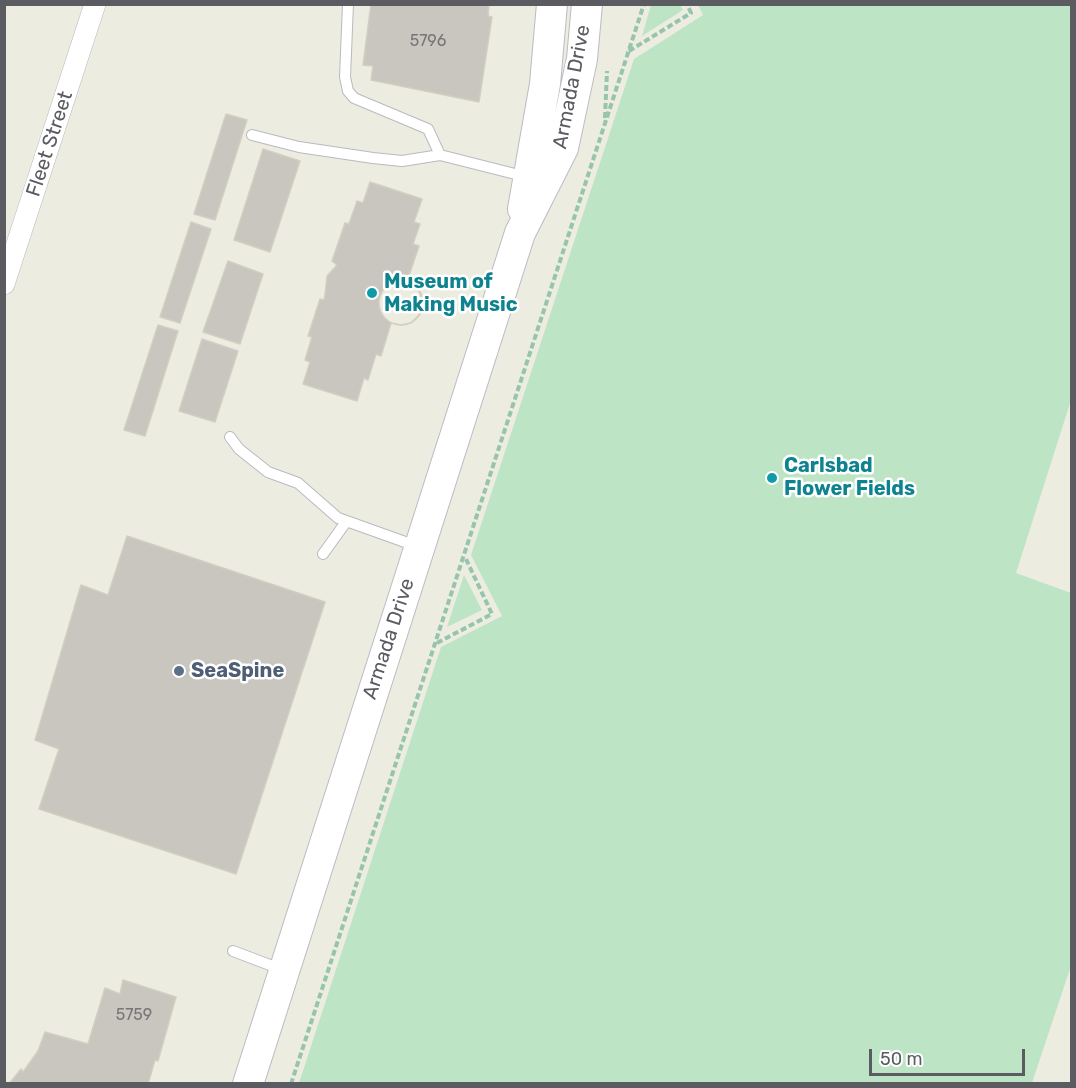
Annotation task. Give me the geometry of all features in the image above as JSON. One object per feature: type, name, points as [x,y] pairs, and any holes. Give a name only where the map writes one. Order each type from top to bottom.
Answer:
[{"type":"main road","name":"Armada Drive","points":[[248,1083],[519,233],[545,84],[552,4]]},
{"type":"main road","name":"Armada Drive","points":[[519,233],[563,148],[582,58],[587,4]]},
{"type":"main road","name":"Armada Drive","points":[[238,1083],[259,1046]]},
{"type":"street","name":"Fleet Street","points":[[4,284],[95,4]]},
{"type":"lane","points":[[348,4],[345,77],[348,91],[354,98],[428,129],[440,154]]},
{"type":"lane","points":[[252,135],[299,147],[402,161],[440,154],[528,177]]},
{"type":"lane","points":[[230,437],[239,449],[268,472],[298,483],[338,518],[419,547]]},
{"type":"lane","points":[[323,554],[346,522]]},
{"type":"lane","points":[[232,951],[283,970]]},
{"type":"path","points":[[291,1083],[465,557],[644,4]]},
{"type":"path","points":[[628,51],[691,13],[687,4]]},
{"type":"path","points":[[436,643],[492,614],[465,557]]},
{"type":"green space","points":[[651,5],[680,5],[683,10],[642,36]]},
{"type":"green space","name":"Carlsbad Flower Fields","points":[[698,5],[1071,5],[1071,400],[1016,573],[1071,593],[1072,963],[1032,1083],[299,1083],[441,647],[502,616],[471,555],[634,59],[703,15]]},
{"type":"green space","points":[[464,575],[482,610],[447,627]]},
{"type":"building","points":[[371,4],[489,4],[488,16],[492,17],[479,102],[371,80],[373,66],[363,65]]},
{"type":"building","points":[[226,114],[247,120],[215,220],[194,214]]},
{"type":"building","points":[[263,149],[300,161],[270,252],[234,240]]},
{"type":"building","name":"Museum of Making Music","points":[[370,182],[422,199],[414,222],[420,224],[413,244],[419,246],[407,282],[419,291],[423,303],[419,315],[411,323],[401,325],[391,323],[381,356],[376,354],[368,380],[364,378],[357,401],[303,384],[310,362],[305,360],[312,337],[308,336],[320,299],[324,300],[327,276],[337,265],[332,261],[345,223],[349,224],[357,201],[363,203]]},
{"type":"building","points":[[191,222],[211,229],[180,323],[160,317]]},
{"type":"building","points":[[228,261],[263,274],[240,344],[203,332]]},
{"type":"building","points":[[401,281],[416,288],[423,303],[416,318],[401,325],[386,318],[379,303],[386,288]]},
{"type":"building","points":[[158,325],[178,331],[145,436],[124,430]]},
{"type":"building","points":[[202,339],[238,351],[215,422],[179,411]]},
{"type":"building","name":"SeaSpine","points":[[127,536],[325,602],[236,874],[39,809],[59,749],[35,740],[81,585],[108,595]]},
{"type":"building","points":[[123,980],[176,997],[158,1061],[155,1060],[148,1084],[9,1084],[21,1069],[23,1072],[38,1051],[45,1032],[88,1044],[105,988],[120,994]]},
{"type":"place","name":"Museum of Making Music","points":[[372,293]]},
{"type":"place","name":"Carlsbad Flower Fields","points":[[772,478]]},
{"type":"place","name":"SeaSpine","points":[[179,671]]}]
